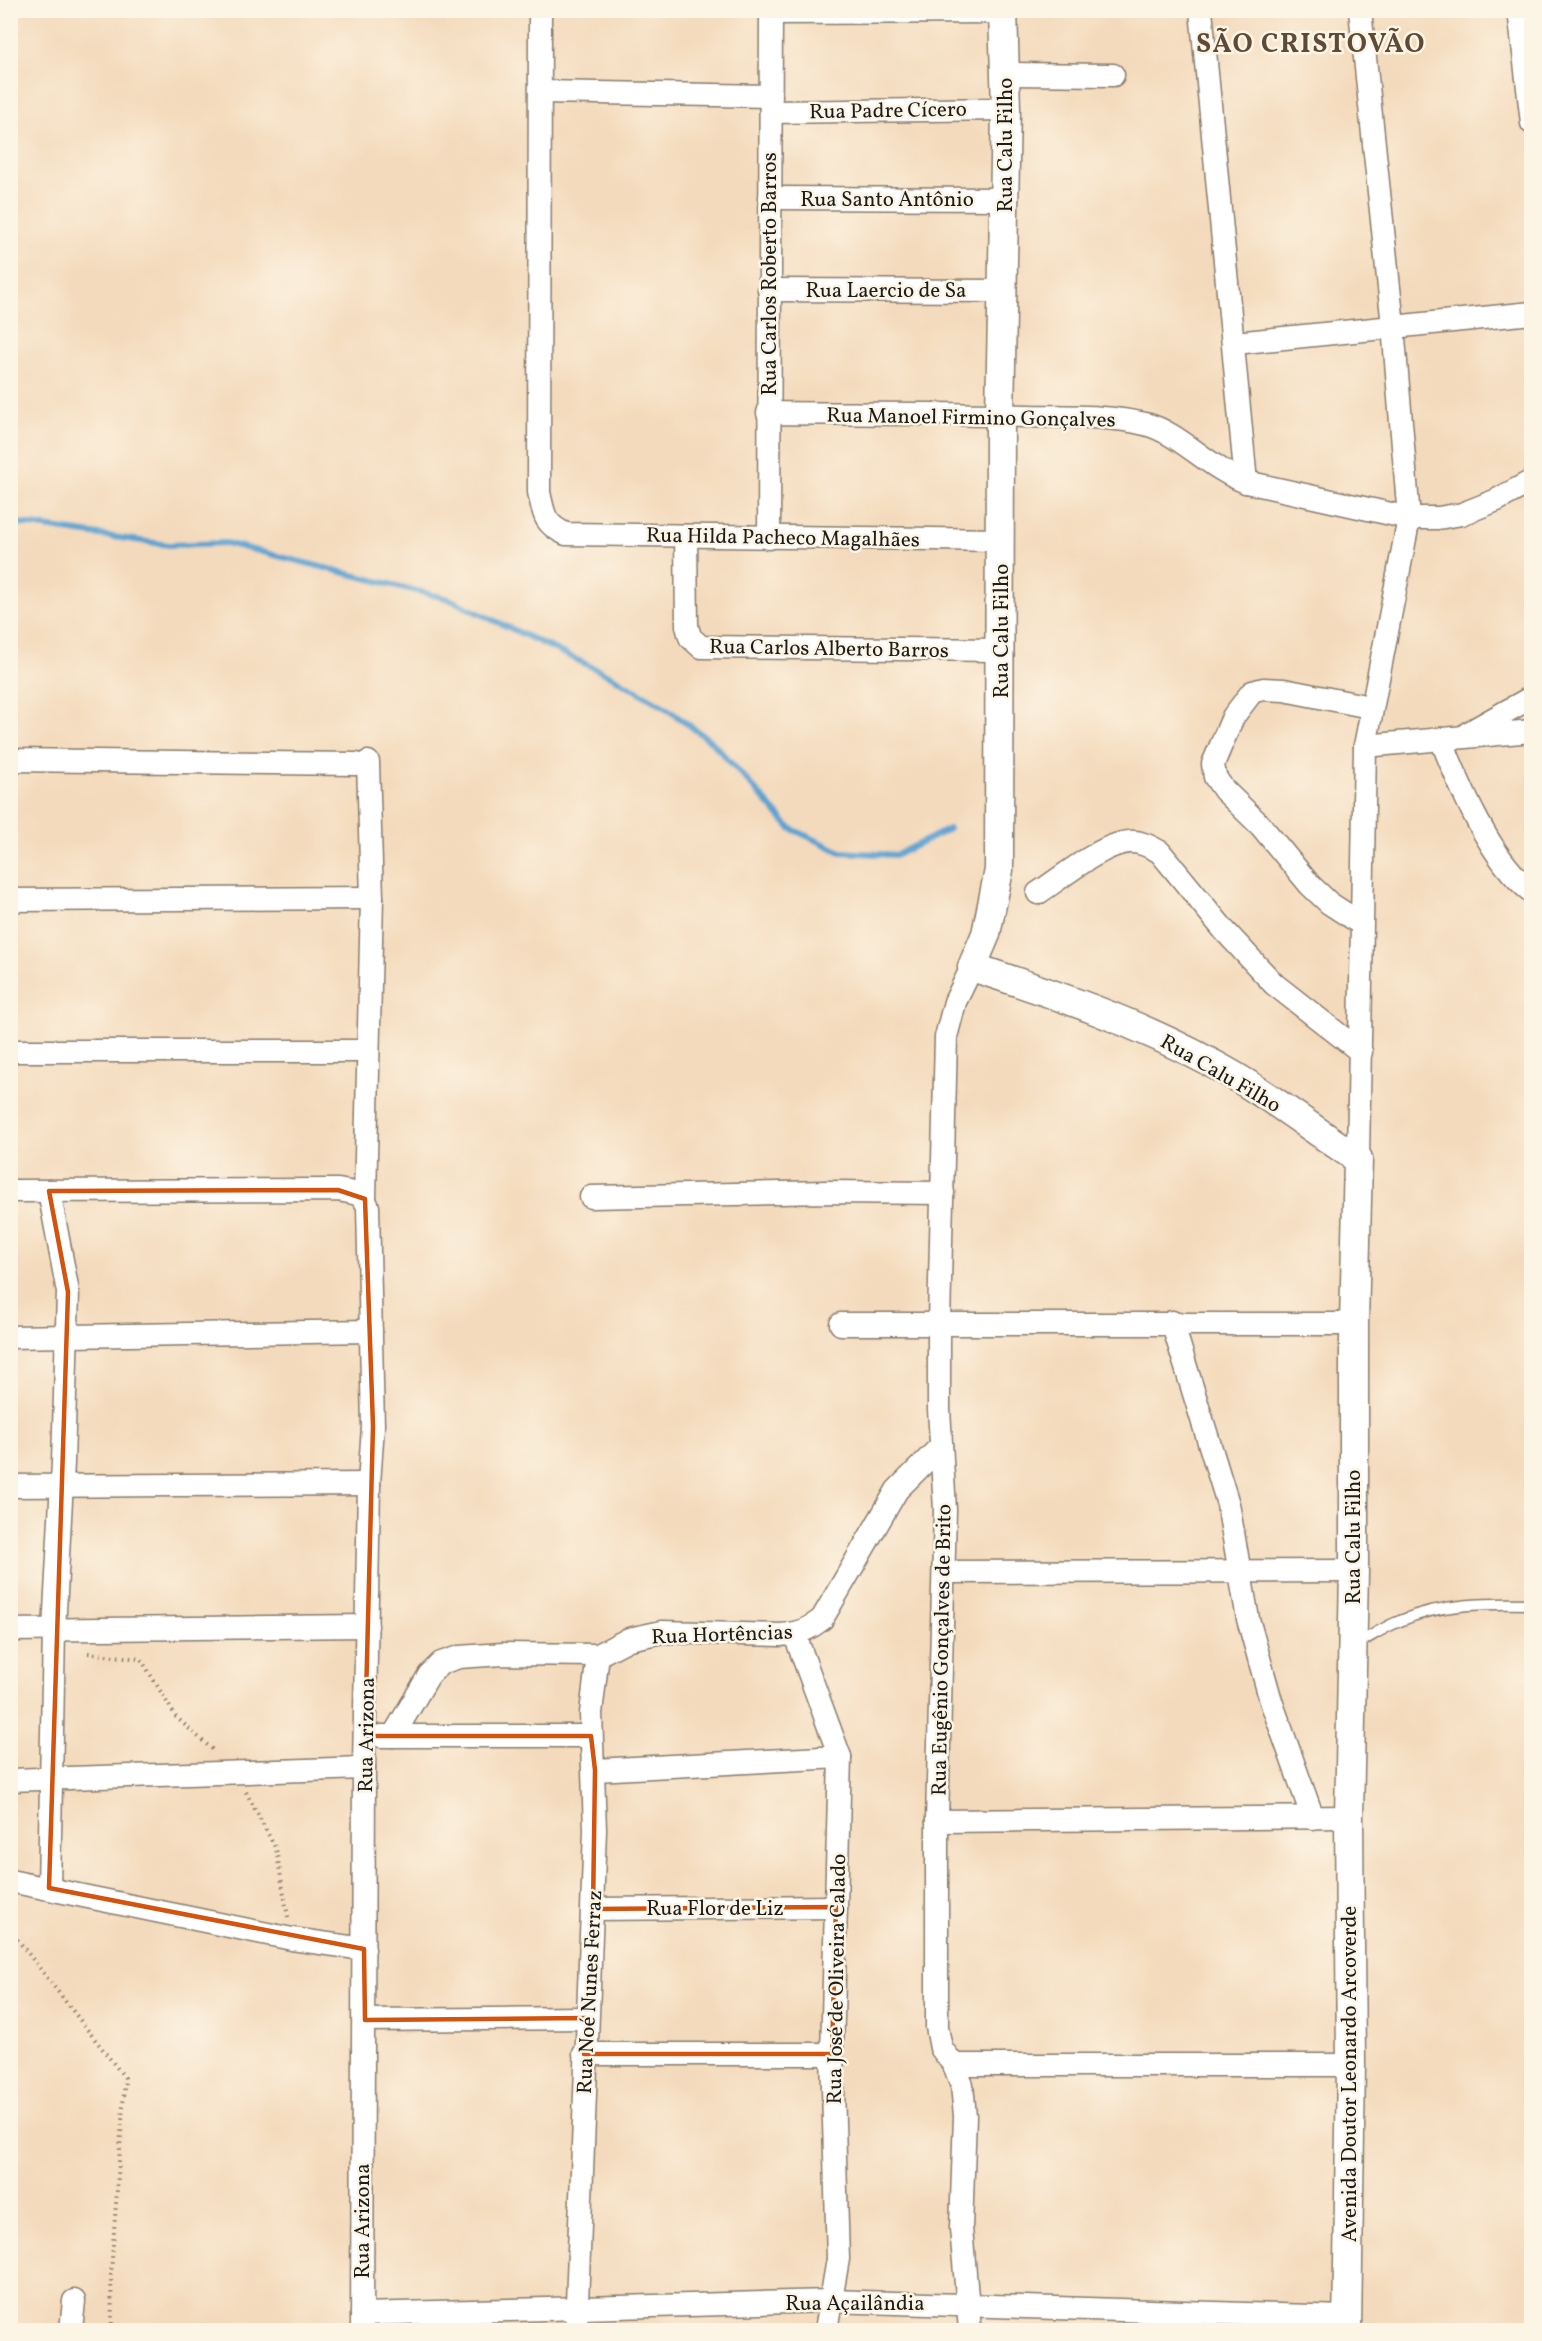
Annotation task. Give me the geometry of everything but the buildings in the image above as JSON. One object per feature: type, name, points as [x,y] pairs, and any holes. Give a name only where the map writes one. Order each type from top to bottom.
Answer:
[{"type":"street","points":[[540,10],[541,92]]},
{"type":"street","points":[[1201,10],[1235,343],[1246,482]]},
{"type":"street","points":[[1358,1158],[1361,1052],[1360,923],[1365,746],[1370,707],[1386,649],[1409,518],[1393,326],[1360,10]]},
{"type":"street","points":[[1519,10],[1532,123]]},
{"type":"street","points":[[771,12],[1003,11]]},
{"type":"street","name":"Rua Calu Filho","points":[[1003,11],[1006,109],[1000,415],[999,870],[986,934],[972,967],[1072,999],[1136,1026],[1214,1064],[1269,1097],[1358,1158],[1349,1817]]},
{"type":"street","name":"Rua Carlos Roberto Barros","points":[[769,538],[771,12]]},
{"type":"street","points":[[1005,74],[1113,75]]},
{"type":"street","name":"Rua Padre Cícero","points":[[541,92],[771,104],[1006,109]]},
{"type":"street","name":"Rua Hilda Pacheco Magalhães","points":[[541,92],[539,492],[543,515],[551,527],[566,534],[1001,540]]},
{"type":"street","name":"Rua Santo Antônio","points":[[770,198],[1005,199]]},
{"type":"street","name":"Rua Laercio de Sa","points":[[769,290],[1004,291]]},
{"type":"street","points":[[1235,343],[1532,313]]},
{"type":"street","name":"Rua Manoel Firmino Gonçalves","points":[[768,413],[1000,415],[1126,420],[1148,424],[1171,435],[1226,475],[1246,482],[1409,518],[1438,518],[1462,514],[1497,500],[1532,481]]},
{"type":"street","name":"Rua Carlos Alberto Barros","points":[[686,536],[687,626],[690,637],[695,644],[702,647],[1001,650]]},
{"type":"street","points":[[1360,923],[1329,903],[1310,885],[1261,826],[1224,790],[1215,777],[1213,764],[1233,717],[1252,692],[1263,689],[1284,690],[1370,707]]},
{"type":"street","points":[[1450,739],[1532,698]]},
{"type":"street","points":[[1365,746],[1532,731]]},
{"type":"street","points":[[1450,739],[1459,786],[1483,829],[1513,873],[1532,892]]},
{"type":"street","name":"Rua Arizona","points":[[10,760],[362,763],[372,898],[365,1198],[368,1207],[373,1426],[369,1484],[364,1768],[365,2020],[362,2322]]},
{"type":"street","points":[[1038,893],[1081,863],[1118,845],[1129,842],[1146,844],[1160,852],[1224,930],[1274,984],[1361,1052]]},
{"type":"street","points":[[10,900],[372,898]]},
{"type":"street","name":"Rua Eugênio Gonçalves de Brito","points":[[970,2331],[970,2304],[964,2277],[961,2228],[965,2116],[962,2085],[954,2065],[941,2048],[938,2026],[937,1821],[945,1572],[939,1322],[946,1037],[955,1002],[972,967]]},
{"type":"street","points":[[10,1051],[367,1051]]},
{"type":"street","points":[[10,1191],[338,1190],[360,1194],[365,1198]]},
{"type":"street","points":[[49,1191],[68,1292],[62,1486],[54,1630],[49,1888]]},
{"type":"street","points":[[591,1197],[827,1191],[943,1193]]},
{"type":"street","points":[[842,1324],[1172,1322],[1354,1324]]},
{"type":"street","points":[[1172,1322],[1228,1504],[1248,1619],[1271,1701],[1313,1818]]},
{"type":"street","points":[[10,1336],[371,1331]]},
{"type":"street","points":[[802,1632],[822,1619],[897,1490],[941,1446]]},
{"type":"street","points":[[10,1486],[369,1484]]},
{"type":"street","points":[[945,1572],[1354,1571]]},
{"type":"street","points":[[10,1630],[367,1626]]},
{"type":"street","name":"Rua Hortências","points":[[393,1736],[421,1686],[441,1663],[459,1657],[504,1654],[598,1655],[629,1639],[662,1632],[802,1632]]},
{"type":"street","name":"Rua José de Oliveira Calado","points":[[802,1632],[840,1757],[832,2054],[838,2259],[826,2331]]},
{"type":"street","name":"Rua Noé Nunes Ferraz","points":[[576,2331],[584,2055],[593,1909],[595,1770],[591,1736],[598,1655]]},
{"type":"street","points":[[365,1736],[591,1736]]},
{"type":"street","points":[[595,1770],[840,1757]]},
{"type":"street","points":[[10,1780],[364,1768]]},
{"type":"street","points":[[937,1821],[1349,1817]]},
{"type":"street","name":"Avenida Doutor Leonardo Arcoverde","points":[[1347,2324],[1351,2065],[1349,1817]]},
{"type":"street","points":[[10,1881],[292,1938],[364,1949]]},
{"type":"street","name":"Rua Flor de Liz","points":[[593,1909],[836,1907]]},
{"type":"street","points":[[365,2020],[587,2018]]},
{"type":"street","points":[[584,2055],[832,2054]]},
{"type":"street","points":[[954,2065],[1351,2065]]},
{"type":"street","points":[[71,2331],[74,2301]]},
{"type":"street","name":"Rua Açailândia","points":[[362,2322],[576,2308],[830,2301],[970,2304],[1347,2324]]},
{"type":"lane","points":[[1352,1647],[1400,1621],[1429,1611],[1460,1605],[1532,1604]]},
{"type":"path","points":[[10,1930],[125,2078],[111,2273],[112,2331]]},
{"type":"highlighted area","points":[[338,1190],[365,1199],[373,1426],[365,1736],[591,1736],[595,1770],[593,1909],[836,1907],[832,2054],[584,2054],[587,2018],[365,2020],[364,1949],[49,1888],[68,1292],[49,1191]]},
{"type":"waterway","points":[[10,522],[169,545],[226,543],[449,599],[613,677],[663,706],[712,742],[790,828],[841,852],[897,855],[949,829]]},
{"type":"district","name":"SÃO CRISTOVÃO","points":[[1311,43]]}]
